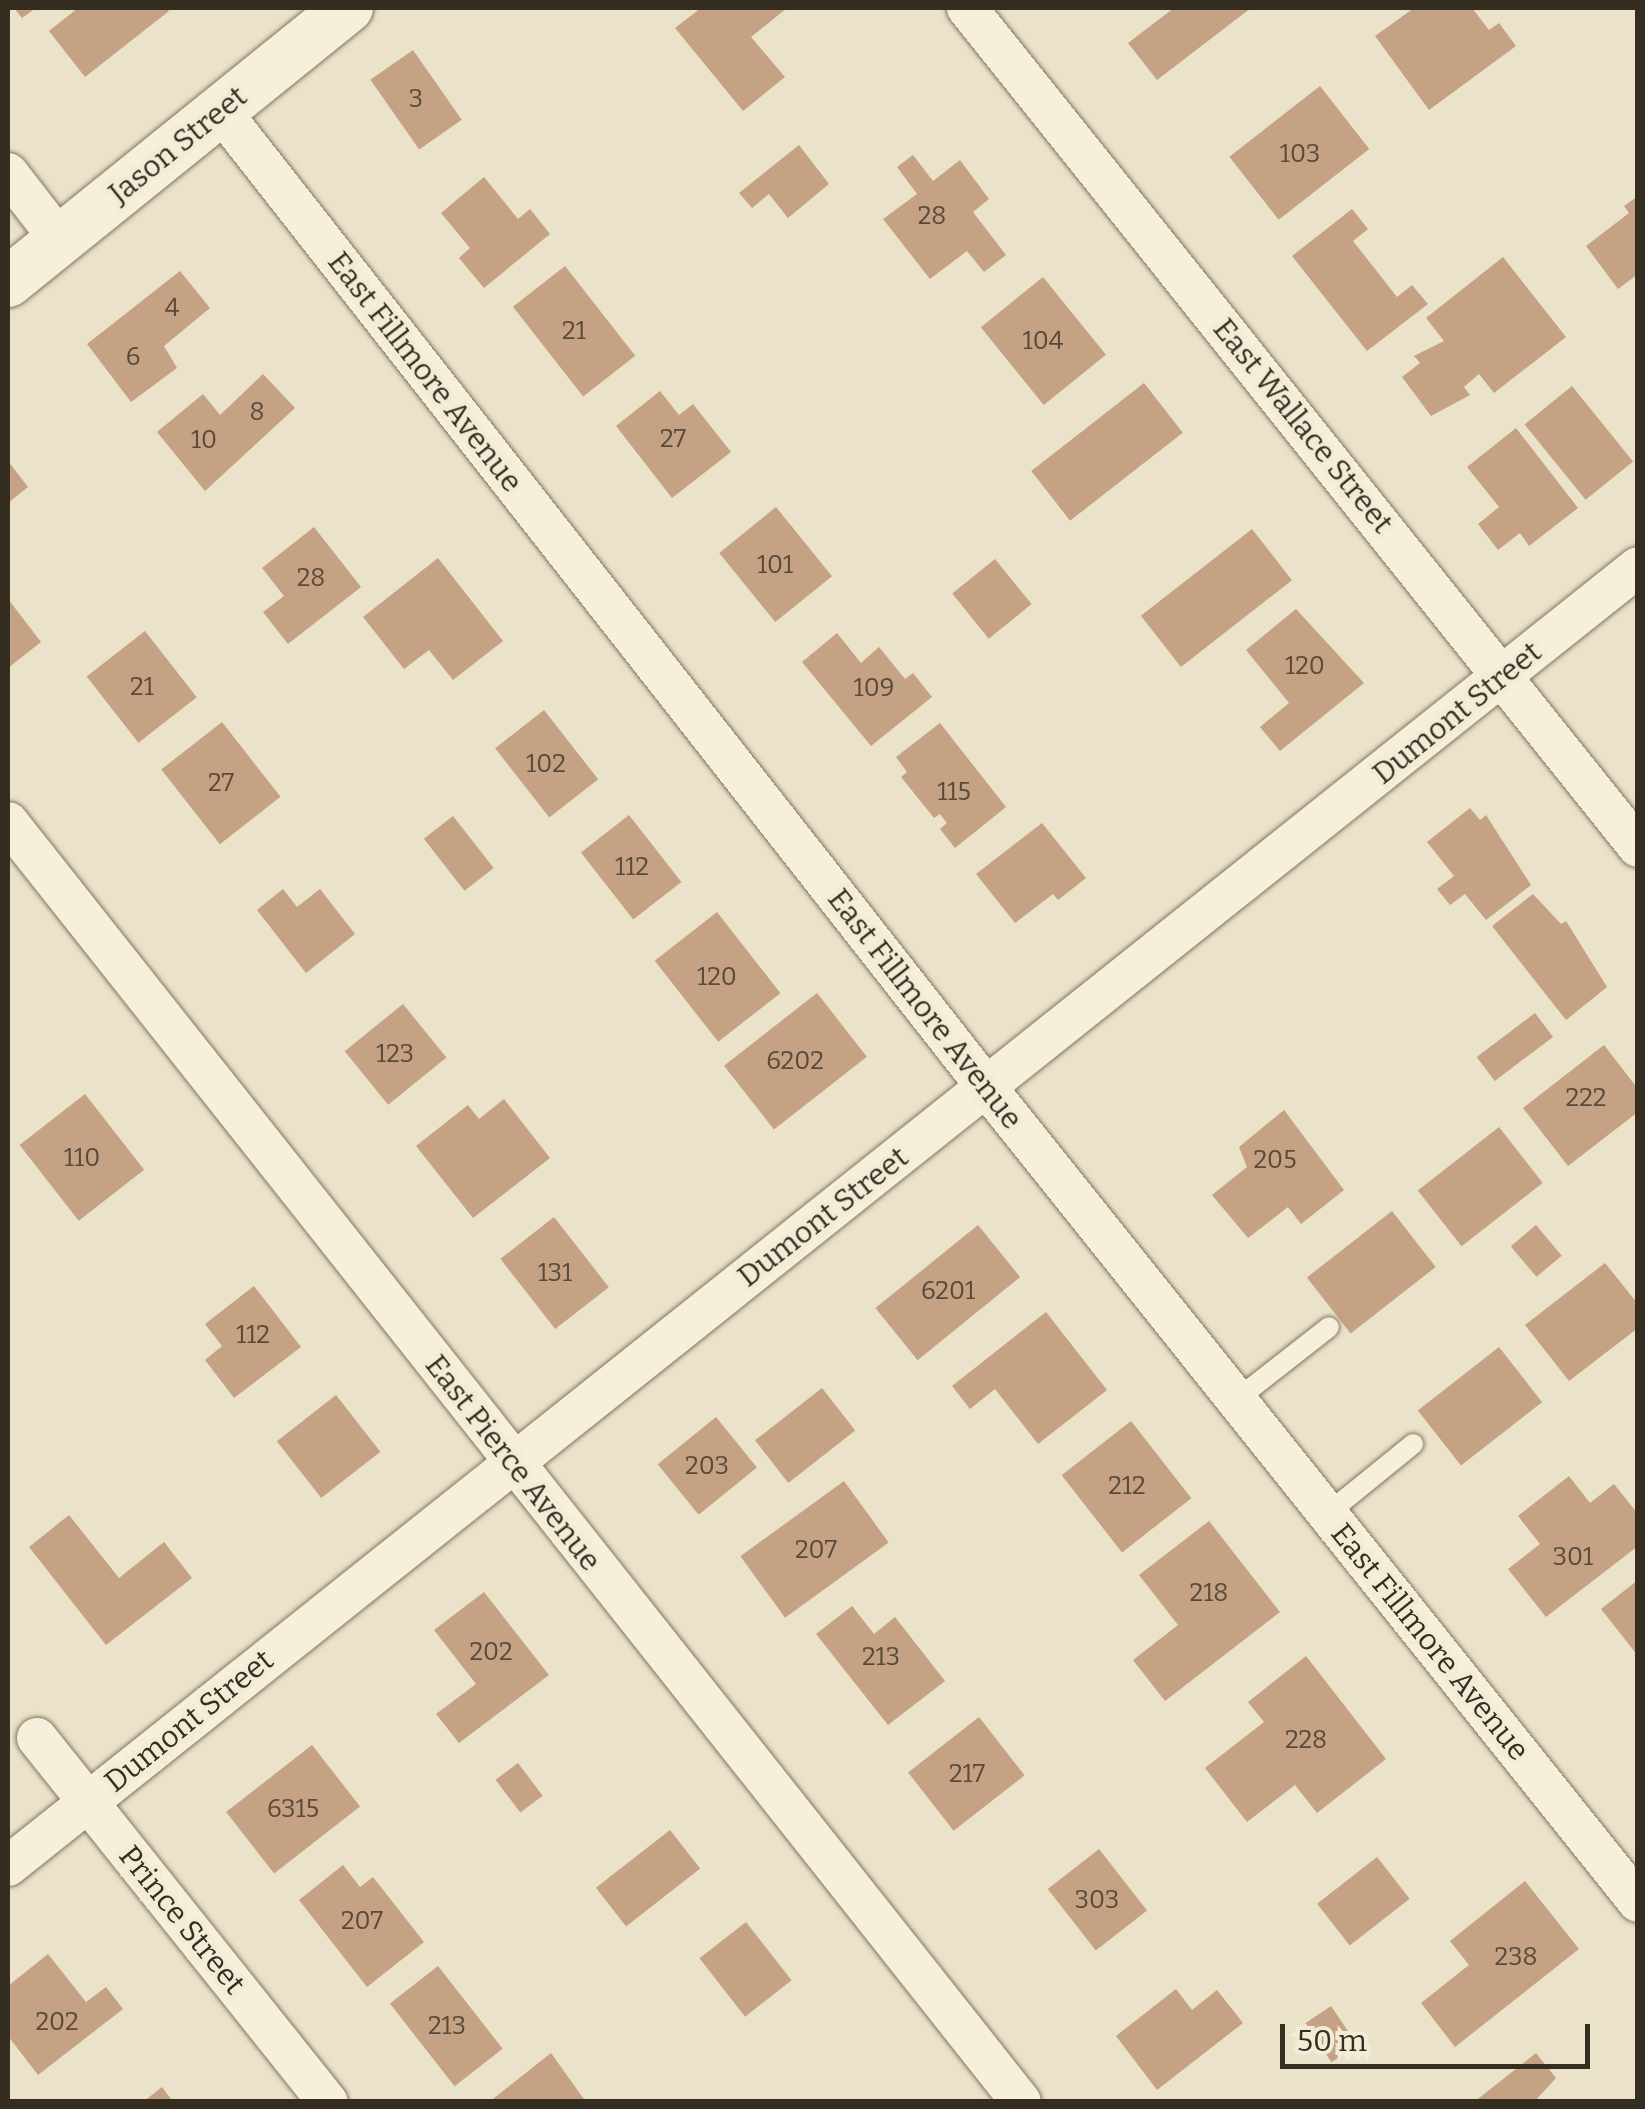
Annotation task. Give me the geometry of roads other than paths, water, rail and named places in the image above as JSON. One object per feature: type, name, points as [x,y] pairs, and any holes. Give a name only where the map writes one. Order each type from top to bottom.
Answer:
[{"type":"street","name":"Jason Street","points":[[8,282],[348,8]]},
{"type":"street","name":"East Wallace Street","points":[[967,8],[1638,847]]},
{"type":"street","name":"East Fillmore Avenue","points":[[220,110],[987,1088],[1638,1902]]},
{"type":"street","points":[[8,173],[60,240]]},
{"type":"street","name":"Dumont Street","points":[[8,1866],[511,1460],[987,1088],[1638,566]]},
{"type":"street","name":"East Pierce Avenue","points":[[8,822],[1021,2102]]},
{"type":"street","name":"Prince Street","points":[[37,1738],[328,2102]]},
{"type":"lane","points":[[1236,1400],[1329,1327]]},
{"type":"lane","points":[[1327,1514],[1412,1444]]}]
